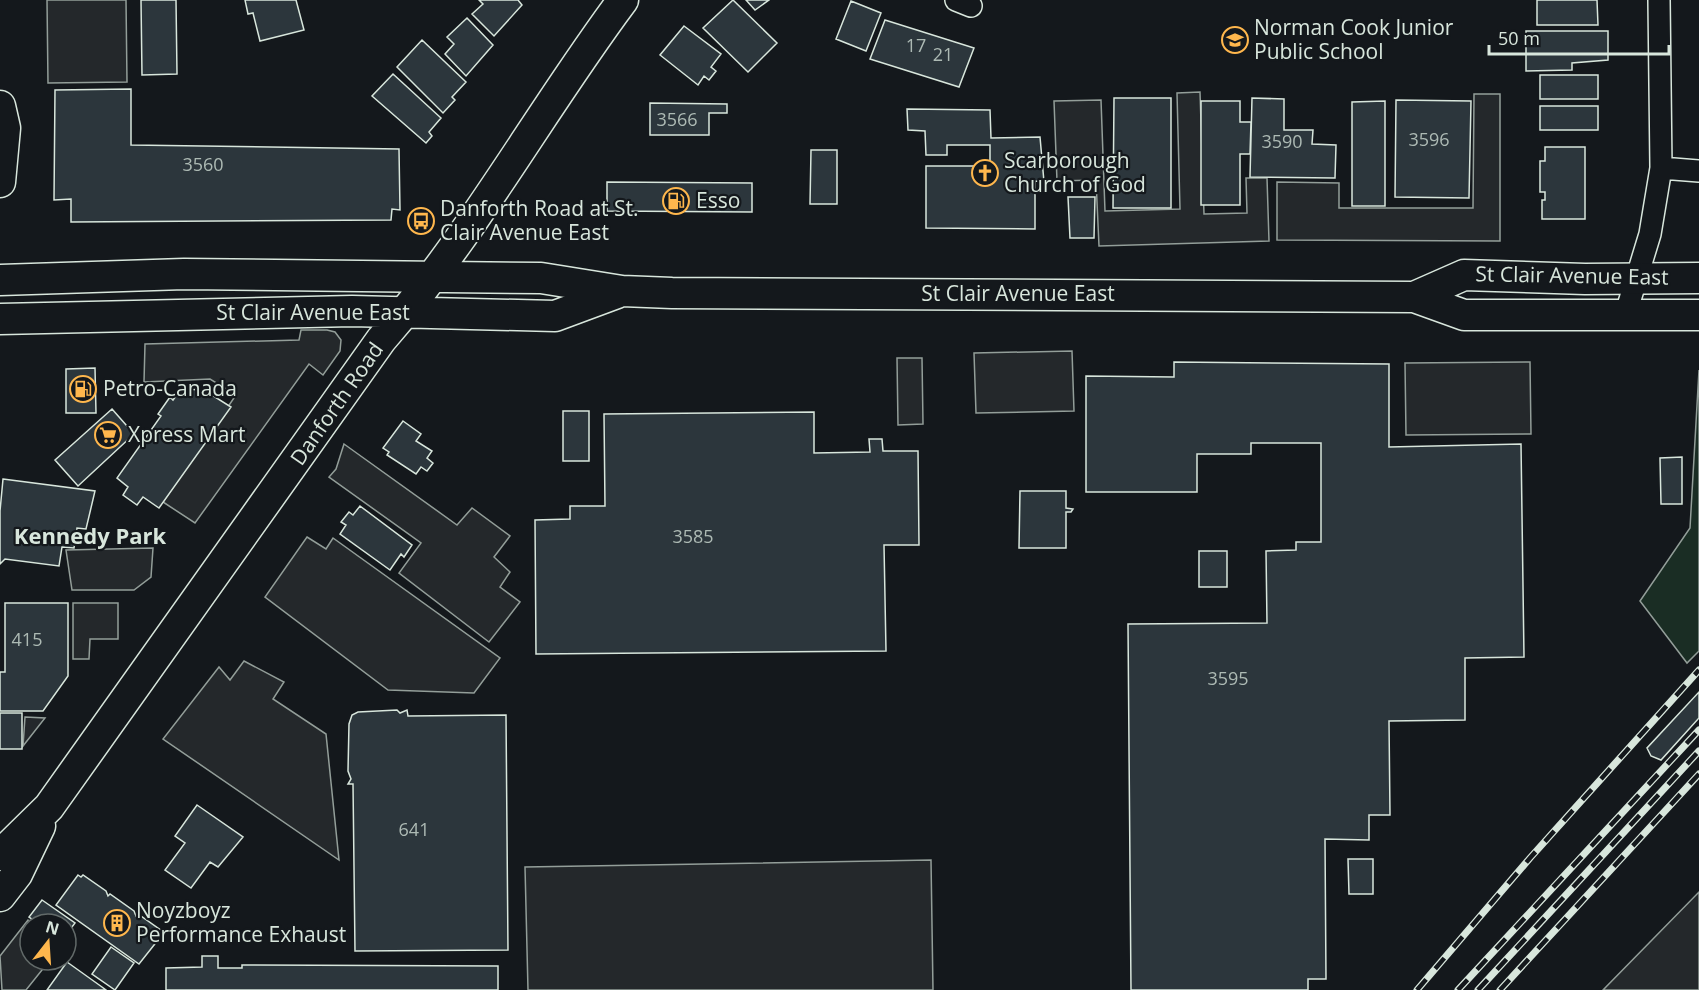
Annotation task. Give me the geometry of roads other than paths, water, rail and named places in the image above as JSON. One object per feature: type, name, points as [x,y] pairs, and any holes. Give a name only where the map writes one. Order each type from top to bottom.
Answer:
[{"type":"main road","name":"Danforth Road","points":[[0,896],[17,874],[49,807],[381,340],[434,276],[500,181],[576,63],[623,0]]},
{"type":"main road","points":[[0,106],[5,128],[0,182]]},
{"type":"main road","name":"St Clair Avenue East","points":[[0,279],[184,274],[541,278],[622,291],[1414,297],[1464,315],[1699,315]]},
{"type":"main road","name":"St Clair Avenue East","points":[[1414,297],[1464,275],[1585,279],[1699,278]]},
{"type":"main road","name":"St Clair Avenue East","points":[[0,319],[281,312],[405,312],[555,316],[622,291]]},
{"type":"main road","name":"Danforth Road","points":[[0,855],[49,807]]},
{"type":"street","points":[[1624,316],[1638,278],[1650,234],[1661,168],[1659,0]]},
{"type":"street","points":[[1661,168],[1699,171]]},
{"type":"railway","points":[[1417,990],[1530,858],[1699,670]]},
{"type":"railway","points":[[1458,990],[1699,730]]},
{"type":"railway","points":[[1478,990],[1699,751]]},
{"type":"railway","points":[[1500,990],[1699,774]]},
{"type":"place","name":"Norman Cook Junior Public School","points":[[1235,40]]},
{"type":"place","name":"Scarborough Church of God","points":[[985,173]]},
{"type":"place","name":"Esso","points":[[676,201]]},
{"type":"place","name":"Danforth Road at St. Clair Avenue East","points":[[421,221]]},
{"type":"place","name":"Petro-Canada","points":[[83,389]]},
{"type":"place","name":"Xpress Mart","points":[[108,435]]},
{"type":"place","name":"Noyzboyz Performance Exhaust","points":[[117,923]]},
{"type":"district","name":"Kennedy Park","points":[[90,536]]}]
